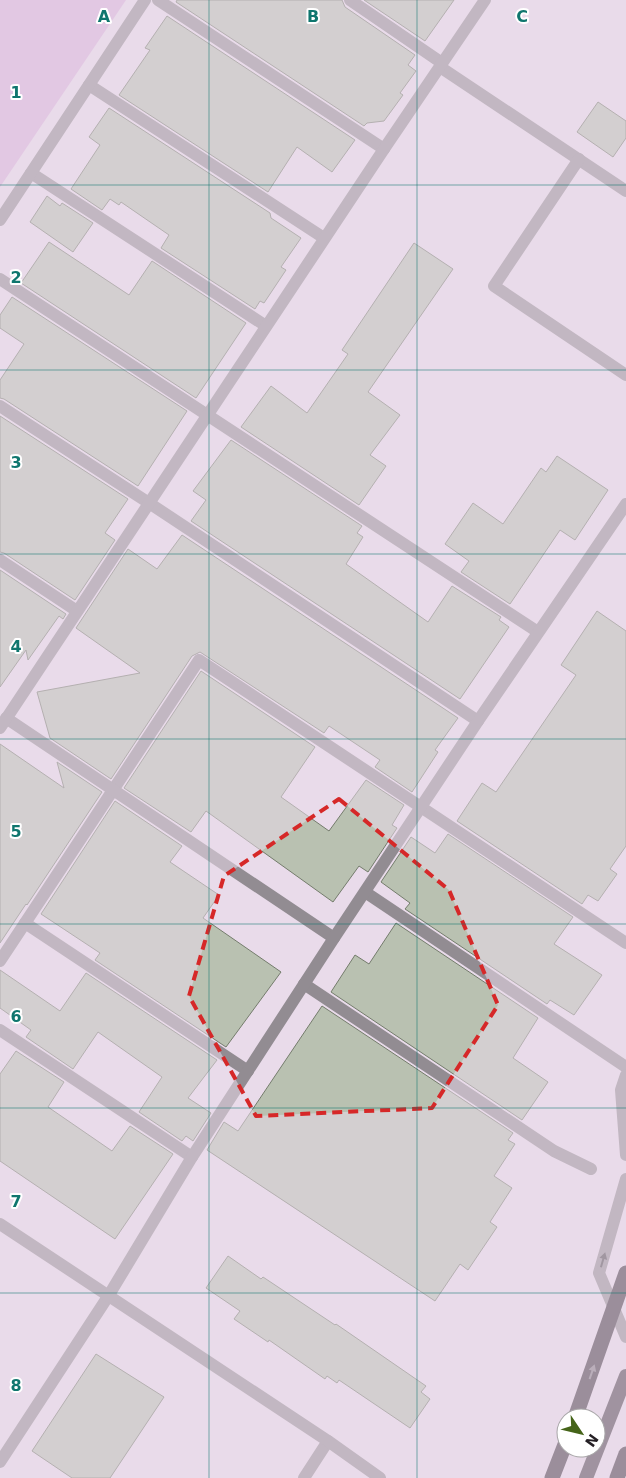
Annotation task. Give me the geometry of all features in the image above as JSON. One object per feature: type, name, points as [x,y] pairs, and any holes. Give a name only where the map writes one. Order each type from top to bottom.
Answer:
[{"type":"highway","points":[[579,1408],[626,1273]]},
{"type":"highway","points":[[586,1478],[626,1376]]},
{"type":"highway","points":[[617,1478],[626,1454]]},
{"type":"highway","points":[[552,1478],[560,1458]]},
{"type":"street","points":[[0,220],[145,0]]},
{"type":"street","points":[[158,0],[384,149]]},
{"type":"street","points":[[350,0],[441,65],[626,191]]},
{"type":"street","points":[[334,938],[114,790],[3,723],[324,238],[485,0]]},
{"type":"street","points":[[89,85],[324,238]]},
{"type":"street","points":[[579,159],[494,286],[626,375]]},
{"type":"street","points":[[31,173],[266,326]]},
{"type":"street","points":[[0,279],[538,632]]},
{"type":"street","points":[[0,406],[150,503],[478,721]]},
{"type":"street","points":[[0,1462],[109,1295],[192,1157],[364,892],[626,504]]},
{"type":"street","points":[[0,560],[77,611]]},
{"type":"street","points":[[0,961],[199,660],[626,943]]},
{"type":"street","points":[[364,892],[626,1067]]},
{"type":"street","points":[[25,923],[248,1071]]},
{"type":"street","points":[[304,984],[554,1151],[591,1169]]},
{"type":"street","points":[[0,1030],[192,1157]]},
{"type":"street","points":[[626,1075],[621,1090],[626,1155]]},
{"type":"street","points":[[626,1179],[599,1273],[626,1337]]},
{"type":"street","points":[[0,1224],[328,1441],[380,1478]]},
{"type":"street","points":[[304,1478],[328,1441]]},
{"type":"highlighted area","points":[[339,799],[449,890],[498,1005],[432,1108],[256,1116],[189,996],[224,876]]},
{"type":"shaded area","points":[[0,0],[126,0],[0,187]]},
{"type":"building","points":[[177,0],[342,0],[345,7],[415,55],[408,65],[416,71],[400,93],[403,95],[384,121],[367,123],[364,126],[176,2]]},
{"type":"building","points":[[364,0],[454,0],[425,41]]},
{"type":"building","points":[[167,16],[355,140],[332,172],[297,147],[268,192],[119,95],[150,50],[145,48]]},
{"type":"building","points":[[598,102],[626,121],[626,138],[613,157],[577,132]]},
{"type":"building","points":[[109,108],[270,213],[271,218],[301,238],[281,267],[286,270],[264,303],[260,301],[255,309],[161,248],[169,235],[121,202],[119,205],[110,199],[102,210],[71,189],[100,145],[89,137]]},
{"type":"building","points":[[47,196],[60,206],[62,203],[93,223],[73,252],[30,222]]},
{"type":"building","points":[[49,242],[129,295],[152,261],[246,323],[196,398],[21,283]]},
{"type":"building","points":[[414,243],[453,269],[368,392],[400,415],[370,455],[386,466],[359,505],[241,427],[271,386],[307,413],[348,354],[342,350]]},
{"type":"building","points":[[12,297],[187,411],[138,486],[0,398],[0,380],[24,344],[0,328],[0,315]]},
{"type":"building","points":[[0,416],[128,499],[105,533],[115,540],[75,600],[0,552]]},
{"type":"building","points":[[231,440],[362,526],[357,533],[363,537],[346,564],[428,622],[452,586],[501,617],[499,620],[509,627],[460,699],[191,521],[206,500],[193,491]]},
{"type":"building","points":[[557,456],[608,490],[575,540],[560,530],[510,604],[461,572],[469,561],[445,544],[473,503],[503,524],[541,468],[546,472]]},
{"type":"building","points":[[182,535],[458,718],[435,750],[438,752],[412,792],[375,767],[380,760],[329,726],[324,733],[200,652],[192,656],[111,779],[50,738],[37,692],[140,673],[76,628],[128,549],[157,569]]},
{"type":"building","points":[[0,570],[66,614],[63,619],[59,616],[28,660],[26,650],[0,687]]},
{"type":"building","points":[[597,611],[626,631],[626,846],[610,869],[617,874],[598,901],[588,895],[582,904],[457,821],[482,783],[496,792],[576,675],[561,665]]},
{"type":"building","points":[[201,671],[315,747],[281,797],[329,831],[366,780],[404,805],[392,825],[397,828],[368,872],[359,866],[333,902],[206,811],[191,832],[124,788]]},
{"type":"building","points":[[0,744],[64,788],[57,762],[102,792],[0,943]]},
{"type":"building","points":[[115,801],[182,846],[170,862],[219,895],[203,918],[281,972],[226,1047],[95,960],[100,953],[41,914]]},
{"type":"building","points":[[448,834],[573,917],[554,944],[602,975],[574,1015],[550,1000],[547,1004],[405,909],[410,903],[381,882],[411,837],[435,853]]},
{"type":"building","points":[[396,923],[538,1018],[513,1058],[548,1082],[522,1120],[331,992],[355,955],[369,964]]},
{"type":"building","points":[[0,970],[60,1011],[86,973],[217,1060],[188,1098],[211,1113],[193,1141],[186,1136],[182,1141],[139,1112],[162,1077],[98,1032],[73,1069],[26,1037],[31,1030],[0,1008]]},
{"type":"building","points":[[322,1006],[513,1133],[508,1140],[515,1144],[494,1176],[512,1188],[490,1222],[497,1227],[468,1270],[460,1264],[435,1301],[207,1150],[224,1122],[238,1131]]},
{"type":"building","points":[[16,1051],[64,1082],[48,1107],[112,1151],[130,1126],[173,1154],[115,1239],[0,1161],[0,1074]]},
{"type":"building","points":[[228,1256],[261,1279],[263,1277],[336,1324],[426,1386],[421,1392],[430,1399],[410,1428],[339,1380],[337,1383],[327,1376],[325,1379],[269,1340],[268,1342],[234,1319],[240,1311],[206,1288]]},
{"type":"building","points":[[96,1354],[164,1397],[110,1478],[72,1478],[32,1451]]}]
